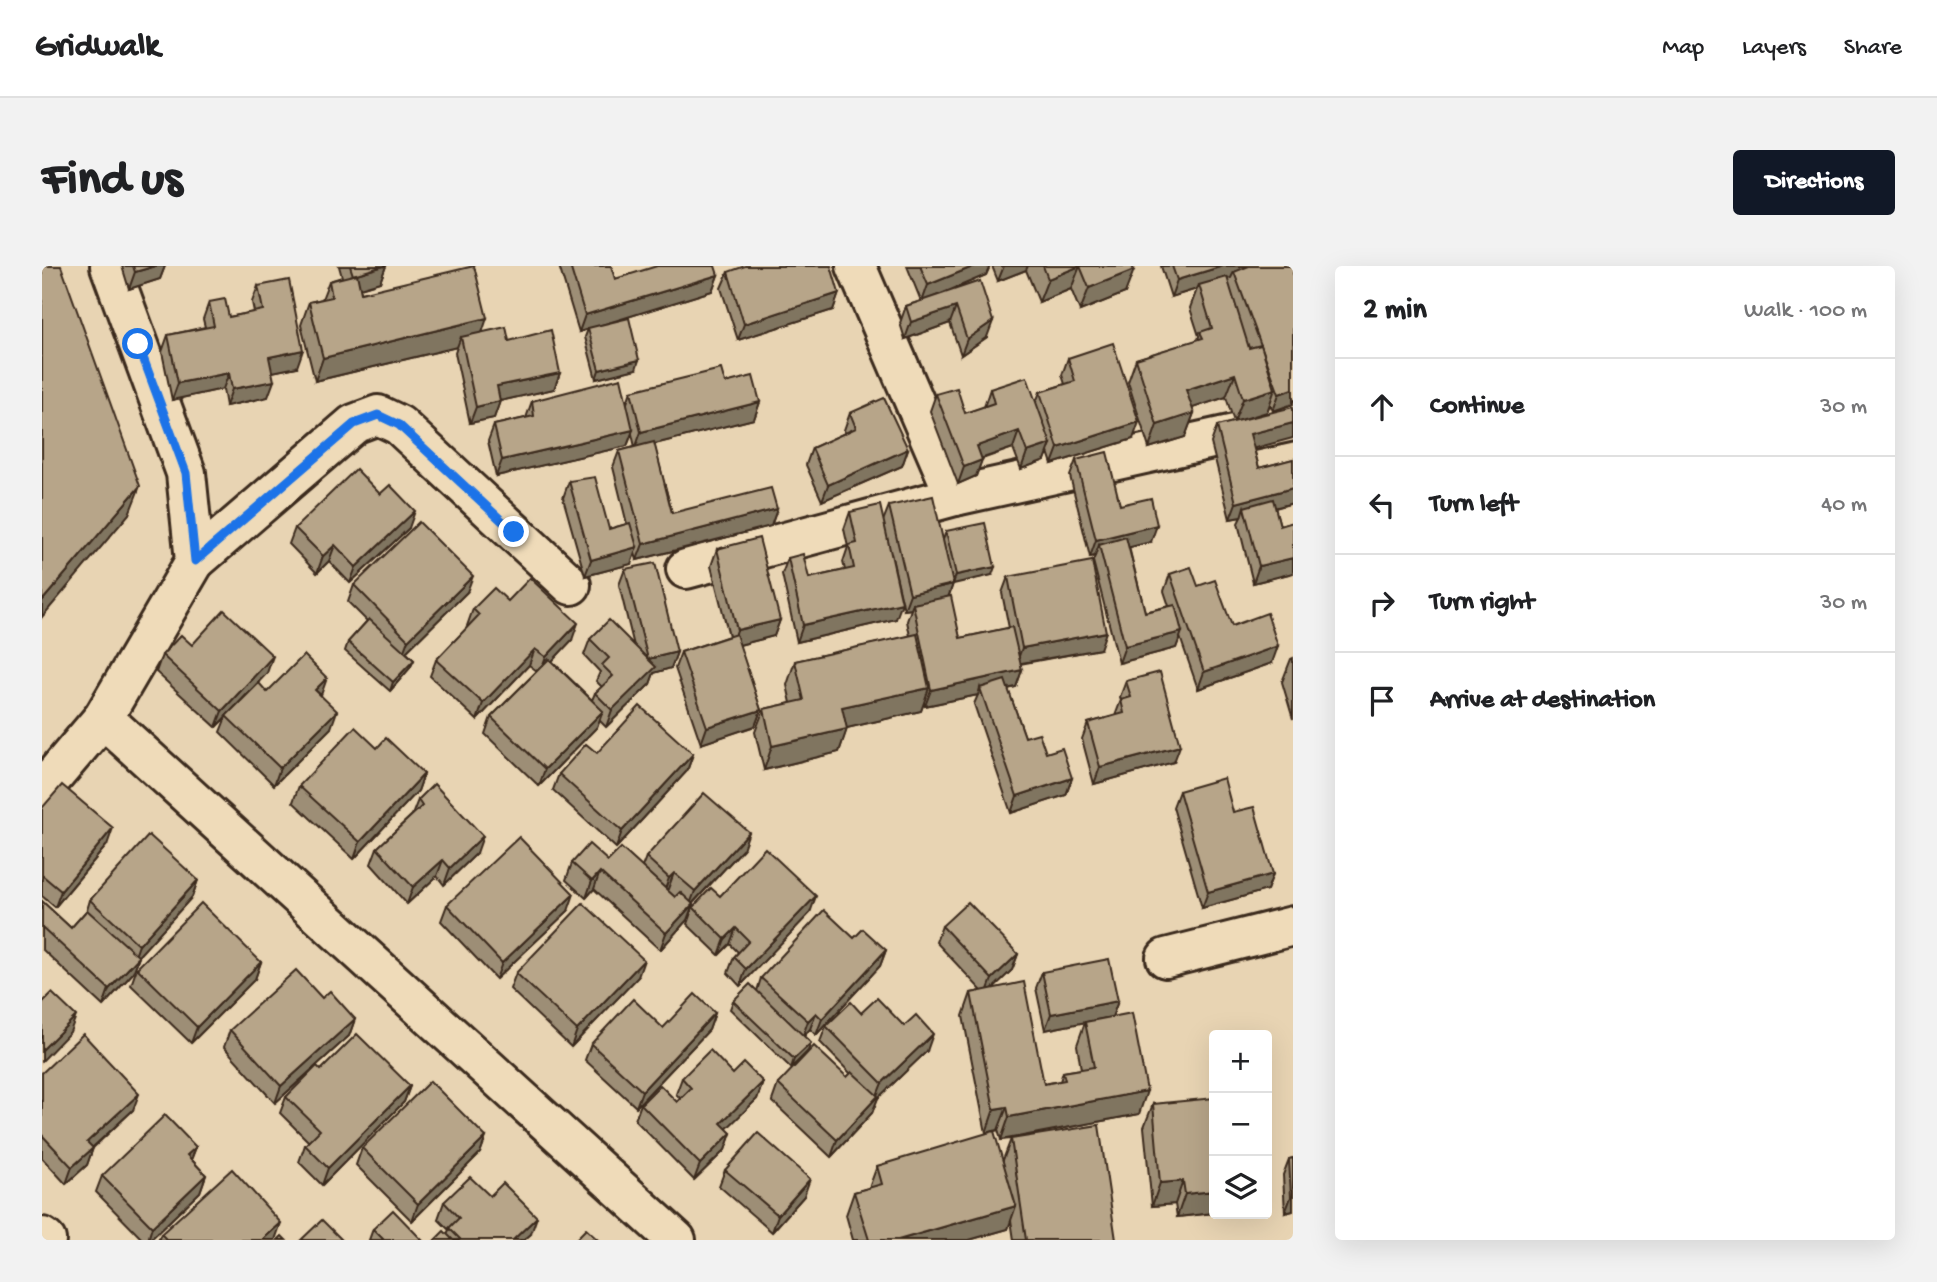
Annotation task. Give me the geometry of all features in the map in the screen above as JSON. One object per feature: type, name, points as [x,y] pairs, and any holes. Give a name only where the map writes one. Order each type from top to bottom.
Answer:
[{"type":"street","points":[[110,266],[186,473],[195,561]]},
{"type":"street","points":[[856,266],[956,496]]},
{"type":"street","points":[[42,790],[103,718],[195,561],[354,424],[378,415],[399,425],[571,585]]},
{"type":"street","points":[[686,569],[956,496],[1293,421]]},
{"type":"street","points":[[103,718],[676,1240]]},
{"type":"street","points":[[1166,958],[1293,926]]},
{"type":"building","points":[[42,266],[61,266],[140,486],[42,601]]},
{"type":"building","points":[[133,266],[156,266],[135,272]]},
{"type":"building","points":[[350,266],[384,266],[353,275]]},
{"type":"building","points":[[474,266],[487,318],[323,358],[309,302],[332,297],[329,281],[357,274],[361,293]]},
{"type":"building","points":[[570,266],[611,266],[615,279],[657,266],[715,266],[718,275],[585,315]]},
{"type":"building","points":[[745,266],[831,266],[839,293],[744,324],[728,272]]},
{"type":"building","points":[[920,266],[975,266],[928,285]]},
{"type":"building","points":[[1043,266],[1080,266],[1048,279]]},
{"type":"building","points":[[1080,266],[1132,266],[1134,270],[1089,288]]},
{"type":"building","points":[[1172,266],[1223,266],[1177,280]]},
{"type":"building","points":[[1249,266],[1293,268],[1293,389],[1279,394],[1234,272]]},
{"type":"building","points":[[1227,277],[1249,348],[1261,345],[1275,389],[1243,399],[1235,374],[1186,390],[1194,413],[1157,425],[1136,359],[1203,338],[1200,332],[1212,328],[1199,285]]},
{"type":"building","points":[[289,280],[303,350],[269,357],[274,381],[232,389],[229,373],[178,383],[168,335],[214,326],[209,302],[225,299],[229,317],[263,310],[258,286]]},
{"type":"building","points":[[980,281],[993,321],[967,339],[956,307],[911,322],[906,306]]},
{"type":"building","points":[[629,318],[639,360],[599,370],[588,328]]},
{"type":"building","points":[[506,327],[509,341],[551,330],[560,373],[497,386],[500,401],[476,407],[461,337]]},
{"type":"building","points":[[1113,343],[1139,422],[1058,448],[1040,392],[1075,381],[1068,358]]},
{"type":"building","points":[[721,369],[725,383],[753,376],[760,402],[641,432],[631,391]]},
{"type":"building","points":[[1027,377],[1051,444],[1027,452],[1019,431],[977,446],[982,460],[964,467],[936,394],[957,388],[965,413],[994,403],[990,389]]},
{"type":"building","points":[[621,378],[633,430],[502,460],[494,425],[534,416],[532,401]]},
{"type":"building","points":[[884,398],[908,449],[828,485],[812,448],[856,428],[850,413]]},
{"type":"building","points":[[1293,407],[1293,423],[1250,434],[1259,468],[1293,459],[1293,488],[1236,503],[1217,426]]},
{"type":"building","points":[[654,442],[672,513],[771,488],[777,509],[643,544],[619,451]]},
{"type":"building","points":[[1107,452],[1120,505],[1151,498],[1157,525],[1096,540],[1076,460]]},
{"type":"building","points":[[356,469],[380,494],[390,485],[415,511],[356,567],[335,545],[323,556],[295,528]]},
{"type":"building","points":[[595,477],[609,529],[630,523],[637,547],[591,560],[569,481]]},
{"type":"building","points":[[933,496],[953,584],[910,594],[889,506]]},
{"type":"building","points":[[1273,499],[1280,526],[1293,522],[1293,558],[1259,566],[1244,507]]},
{"type":"building","points":[[880,505],[902,603],[803,625],[788,558],[803,554],[809,578],[854,568],[849,545],[857,543],[850,512]]},
{"type":"building","points":[[419,522],[473,576],[408,640],[354,585]]},
{"type":"building","points":[[985,523],[995,567],[956,575],[946,531]]},
{"type":"building","points":[[1126,537],[1145,612],[1175,605],[1182,632],[1125,646],[1099,545]]},
{"type":"building","points":[[759,538],[780,620],[737,630],[717,549]]},
{"type":"building","points":[[1092,561],[1106,632],[1022,648],[1008,577]]},
{"type":"building","points":[[655,563],[677,652],[648,659],[625,569]]},
{"type":"building","points":[[1191,567],[1198,586],[1215,580],[1232,626],[1267,613],[1278,646],[1204,672],[1170,574]]},
{"type":"building","points":[[530,578],[578,623],[546,657],[535,649],[483,703],[436,660],[479,615],[473,609],[494,588],[508,601]]},
{"type":"building","points":[[951,596],[960,638],[1012,627],[1022,670],[931,690],[913,604]]},
{"type":"building","points":[[224,610],[273,656],[222,711],[162,655],[181,635],[192,645]]},
{"type":"building","points":[[369,619],[414,660],[393,682],[348,642]]},
{"type":"building","points":[[609,620],[656,667],[612,710],[595,693],[613,676],[602,665],[609,658],[590,639]]},
{"type":"building","points":[[736,634],[761,710],[707,727],[681,652]]},
{"type":"building","points":[[917,634],[929,688],[842,707],[847,729],[772,746],[764,709],[804,700],[795,661]]},
{"type":"building","points":[[304,655],[327,678],[315,690],[337,711],[280,768],[226,716],[259,683],[267,692]]},
{"type":"building","points":[[549,659],[603,711],[545,769],[491,717]]},
{"type":"building","points":[[1160,672],[1180,746],[1100,767],[1088,723],[1124,713],[1121,700],[1131,697],[1126,681]]},
{"type":"building","points":[[1005,680],[1025,737],[1039,733],[1046,753],[1062,748],[1072,778],[1017,796],[980,688]]},
{"type":"building","points":[[640,706],[693,754],[622,831],[559,774],[586,744],[597,753]]},
{"type":"building","points":[[355,727],[377,748],[386,738],[424,774],[360,842],[299,786]]},
{"type":"building","points":[[1224,778],[1233,812],[1254,807],[1273,874],[1208,892],[1179,791]]},
{"type":"building","points":[[434,784],[483,836],[450,868],[443,860],[413,887],[377,848],[422,806],[418,800]]},
{"type":"building","points":[[62,785],[113,828],[61,891],[42,875],[42,808]]},
{"type":"building","points":[[704,793],[749,832],[695,891],[674,873],[669,878],[646,857]]},
{"type":"building","points":[[149,835],[198,880],[139,945],[90,900]]},
{"type":"building","points":[[519,837],[574,894],[502,963],[447,905]]},
{"type":"building","points":[[589,844],[608,861],[621,848],[675,897],[680,892],[693,904],[666,933],[600,872],[592,881],[572,863]]},
{"type":"building","points":[[765,848],[816,896],[746,969],[734,957],[749,941],[736,928],[725,939],[693,907],[711,888],[720,896]]},
{"type":"building","points":[[42,901],[71,928],[87,910],[139,957],[109,989],[42,927]]},
{"type":"building","points":[[968,902],[1018,954],[992,979],[942,926]]},
{"type":"building","points":[[201,903],[261,962],[197,1027],[137,968]]},
{"type":"building","points":[[583,903],[644,960],[577,1030],[516,973]]},
{"type":"building","points":[[824,910],[854,938],[863,929],[886,950],[822,1019],[816,1013],[808,1021],[761,978]]},
{"type":"building","points":[[1109,959],[1118,1001],[1051,1014],[1042,972]]},
{"type":"building","points":[[296,970],[322,998],[330,991],[355,1019],[281,1086],[230,1030]]},
{"type":"building","points":[[1024,982],[1044,1084],[1065,1080],[1063,1072],[1094,1067],[1085,1022],[1132,1013],[1147,1091],[1009,1117],[1007,1107],[994,1109],[971,993]]},
{"type":"building","points":[[750,984],[811,1043],[794,1059],[733,1001]]},
{"type":"building","points":[[52,993],[76,1016],[42,1050],[42,1003]]},
{"type":"building","points":[[695,994],[715,1013],[642,1091],[591,1044],[633,999],[663,1028]]},
{"type":"building","points":[[877,998],[904,1026],[916,1015],[933,1034],[882,1083],[826,1026],[851,1002],[861,1013]]},
{"type":"building","points":[[83,1034],[139,1094],[87,1142],[93,1148],[72,1167],[42,1135],[42,1073]]},
{"type":"building","points":[[357,1034],[410,1086],[328,1168],[305,1145],[320,1130],[286,1097],[317,1066],[321,1070]]},
{"type":"building","points":[[814,1046],[847,1077],[852,1072],[878,1096],[837,1140],[778,1084]]},
{"type":"building","points":[[710,1050],[733,1074],[744,1063],[763,1082],[721,1123],[731,1133],[700,1164],[641,1104],[660,1085],[677,1102],[691,1088],[682,1078]]},
{"type":"building","points":[[430,1081],[486,1137],[418,1204],[362,1148]]},
{"type":"building","points":[[1209,1098],[1209,1192],[1185,1194],[1183,1181],[1160,1183],[1153,1104]]},
{"type":"building","points":[[165,1115],[196,1147],[187,1155],[206,1175],[152,1227],[102,1176]]},
{"type":"building","points":[[1099,1125],[1116,1240],[1026,1240],[1011,1139]]},
{"type":"building","points":[[994,1131],[1016,1206],[898,1240],[869,1240],[854,1192],[882,1184],[877,1166]]},
{"type":"building","points":[[758,1133],[810,1179],[778,1215],[725,1170]]},
{"type":"building","points":[[1293,1158],[1293,1196],[1291,1197],[1289,1159]]},
{"type":"building","points":[[232,1169],[281,1223],[262,1240],[167,1240],[161,1234]]},
{"type":"building","points":[[470,1177],[490,1196],[503,1183],[537,1217],[513,1240],[461,1240],[449,1228],[459,1218],[444,1202]]},
{"type":"building","points":[[393,1210],[422,1240],[384,1240],[373,1229]]},
{"type":"building","points":[[322,1220],[342,1240],[301,1240]]},
{"type":"building","points":[[586,1229],[598,1240],[575,1240]]},
{"type":"building","points":[[444,1231],[453,1240],[435,1240]]},
{"type":"route","points":[[138,344],[186,473],[195,561],[354,424],[378,415],[399,425],[514,532]]}]
